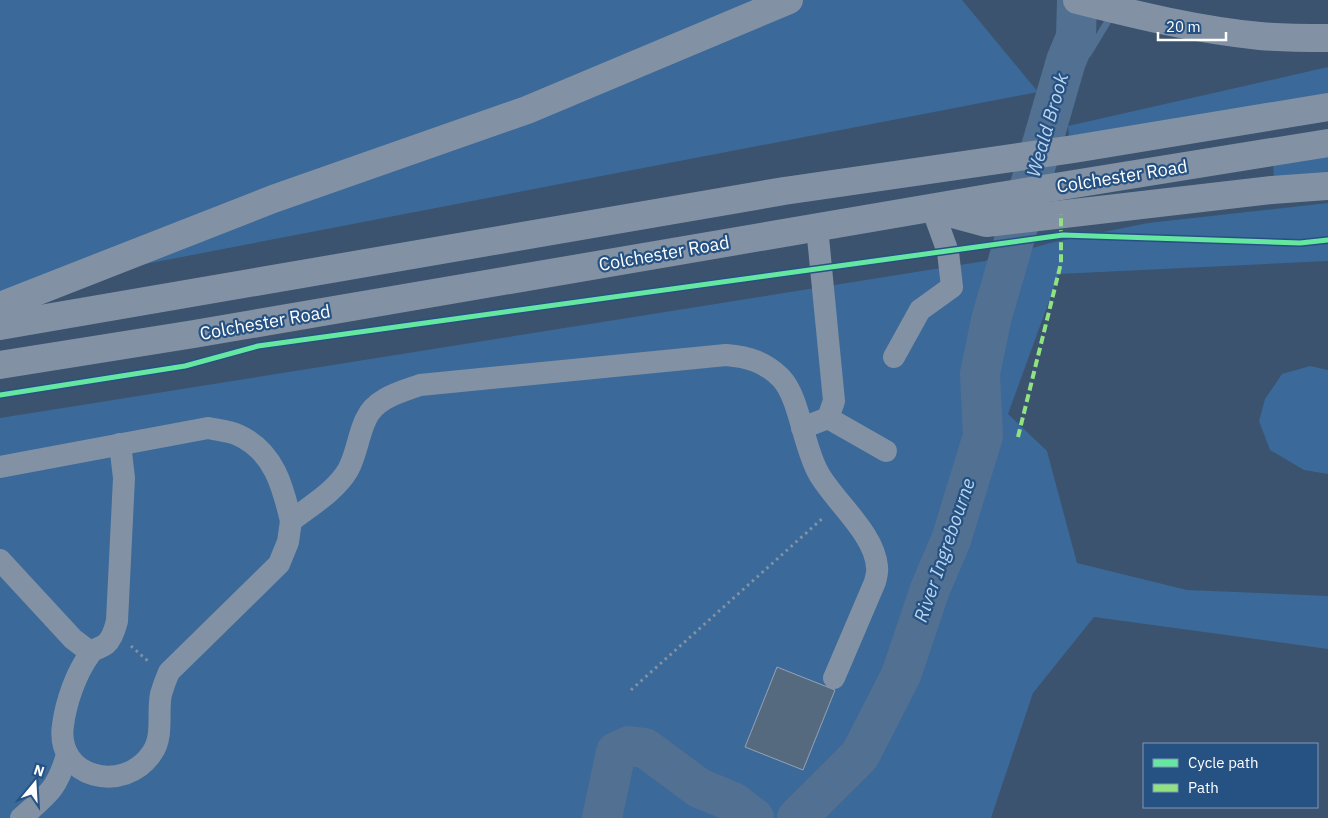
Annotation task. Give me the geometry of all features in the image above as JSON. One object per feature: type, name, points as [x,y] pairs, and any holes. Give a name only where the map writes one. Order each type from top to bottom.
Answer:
[{"type":"highway","points":[[1077,0],[1158,20],[1259,36],[1328,38]]},
{"type":"highway","points":[[0,306],[274,199],[527,110],[786,1]]},
{"type":"highway","name":"Colchester Road","points":[[0,326],[774,193],[1074,149],[1328,107]]},
{"type":"highway","name":"Colchester Road","points":[[1,367],[994,197],[1328,143]]},
{"type":"highway","points":[[932,208],[986,223],[1272,190],[1328,186]]},
{"type":"lane","points":[[894,357],[920,310],[952,287],[948,252],[932,208]]},
{"type":"lane","points":[[802,428],[828,418],[834,402],[817,227]]},
{"type":"lane","points":[[291,522],[332,490],[348,470],[366,417],[375,407],[393,394],[420,385],[726,355],[750,357],[767,366],[783,380],[794,400],[806,448],[819,474],[872,546],[878,568],[875,582],[834,678]]},
{"type":"lane","points":[[828,418],[886,451]]},
{"type":"lane","points":[[0,467],[120,444],[208,428],[238,434],[257,447],[273,465],[283,486],[291,522],[288,542],[280,564],[169,672],[162,693],[159,734],[153,752],[141,766],[124,776],[108,777],[82,771],[67,755],[61,742],[68,701],[90,652],[106,644],[114,631],[117,621],[124,478],[120,444]]},
{"type":"lane","points":[[0,560],[73,639],[90,652]]},
{"type":"lane","points":[[21,818],[53,789],[59,780],[67,755]]},
{"type":"path","points":[[631,690],[840,503]]},
{"type":"path","points":[[114,631],[151,664],[169,672]]},
{"type":"shaded area","points":[[0,0],[962,0],[1038,92],[0,292]]},
{"type":"shaded area","points":[[1328,67],[1328,96],[1069,136],[1068,126]]},
{"type":"shaded area","points":[[1328,154],[1328,176],[1274,180],[1273,163]]},
{"type":"shaded area","points":[[1328,203],[1328,261],[1059,274],[1008,414],[1047,451],[1077,563],[1187,590],[1328,596],[1328,649],[1094,617],[1033,693],[991,818],[0,818],[0,418],[985,261],[1054,242],[1148,223]]},
{"type":"shaded area","points":[[1310,366],[1328,370],[1328,474],[1304,470],[1270,450],[1259,421],[1265,399],[1282,374]]},
{"type":"building","points":[[777,667],[835,690],[803,770],[745,747]]},
{"type":"waterway","name":"River Ingrebourne","points":[[797,818],[860,755],[901,675],[930,589],[951,540],[983,436],[980,374],[991,320],[1066,61],[1076,37],[1077,0]]},
{"type":"waterway","points":[[1066,61],[1088,54],[1111,16]]},
{"type":"waterway","name":"River Ingrebourne","points":[[602,818],[616,752],[629,746],[645,748],[699,788],[733,802],[754,818]]},
{"type":"marked path","points":[[1018,437],[1061,263],[1061,214]]},
{"type":"cycle path","points":[[0,395],[185,366],[258,346],[1063,235],[1300,243],[1328,240]]},
{"type":"water label","name":"Weald Brook","points":[[1047,125]]}]
